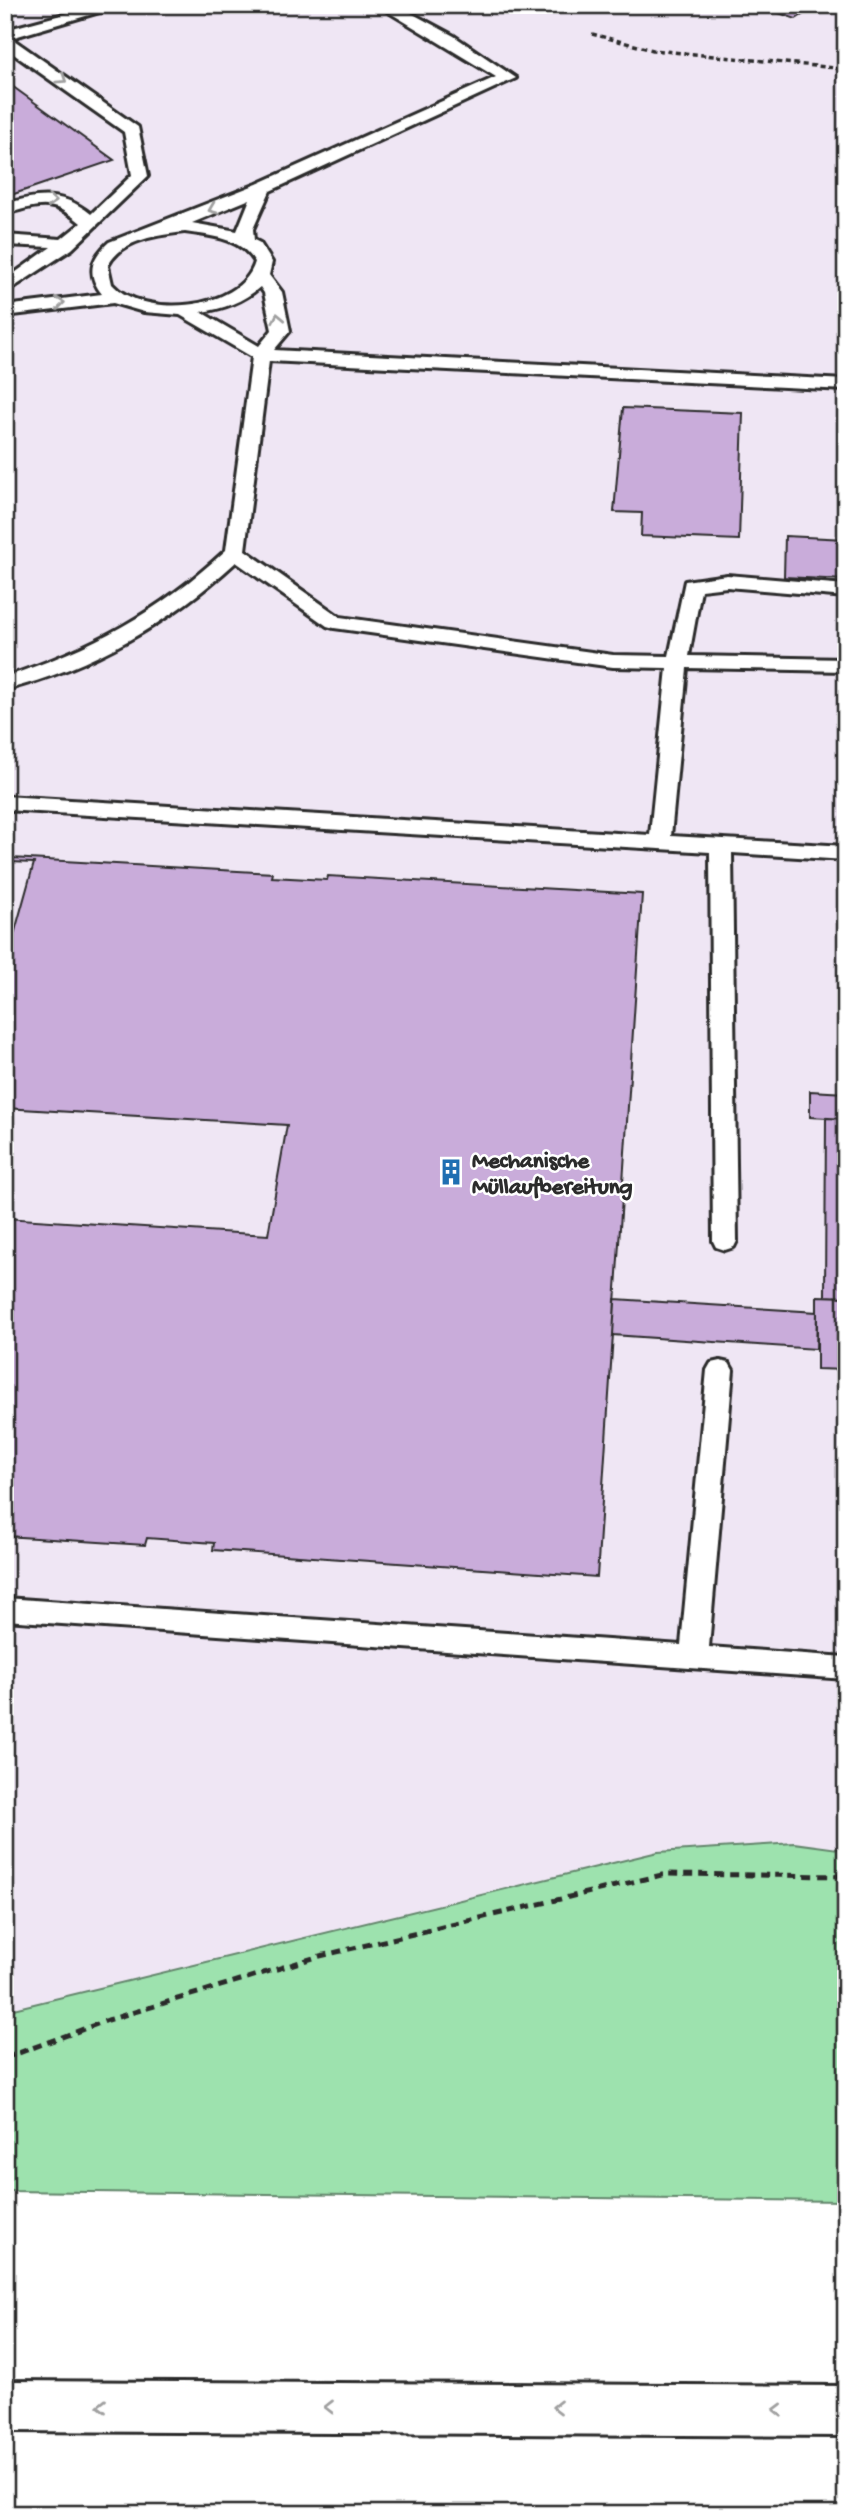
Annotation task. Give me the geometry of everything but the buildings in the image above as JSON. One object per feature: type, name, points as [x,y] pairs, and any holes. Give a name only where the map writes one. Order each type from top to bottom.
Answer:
[{"type":"highway","points":[[5,2406],[846,2411]]},
{"type":"lane","points":[[5,35],[116,5]]},
{"type":"lane","points":[[5,276],[162,229],[263,188],[508,78],[449,39],[384,5]]},
{"type":"lane","points":[[5,41],[132,130],[140,176],[66,245],[5,288]]},
{"type":"lane","points":[[246,241],[245,229],[263,188]]},
{"type":"lane","points":[[5,209],[54,198],[70,204],[91,223]]},
{"type":"lane","points":[[134,236],[115,246],[102,258],[98,272],[103,285],[116,297],[148,308],[186,311],[234,300],[252,290],[262,278],[265,265],[259,252],[246,241],[208,229],[162,229]]},
{"type":"lane","points":[[5,240],[38,240],[66,245]]},
{"type":"lane","points":[[5,684],[49,669],[138,629],[186,596],[235,552],[261,355],[281,331],[273,292],[262,278]]},
{"type":"lane","points":[[5,311],[116,297]]},
{"type":"lane","points":[[186,311],[261,355],[846,385]]},
{"type":"lane","points":[[235,552],[334,622],[613,661],[846,665]]},
{"type":"lane","points":[[660,841],[678,662],[692,585],[727,581],[846,591]]},
{"type":"lane","points":[[5,803],[846,853]]},
{"type":"lane","points":[[721,845],[725,1241]]},
{"type":"lane","points":[[694,1657],[720,1370]]},
{"type":"lane","points":[[5,1609],[846,1668]]},
{"type":"path","points":[[592,34],[653,50],[846,69]]},
{"type":"path","points":[[5,2058],[108,2020],[320,1956],[666,1874],[846,1877]]},
{"type":"shaded area","points":[[5,5],[846,5],[846,1850],[794,1843],[658,1852],[5,2011]]},
{"type":"green space","points":[[794,1843],[846,1850],[846,2201],[5,2191],[5,2011],[658,1852]]},
{"type":"place","name":"Mechanische Müllaufbereitung","points":[[451,1172]]}]
